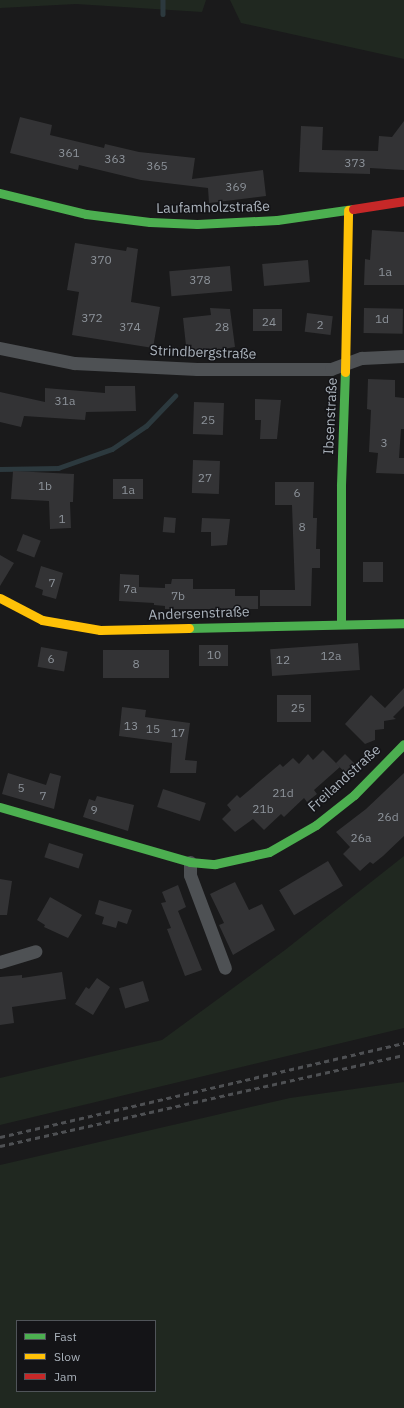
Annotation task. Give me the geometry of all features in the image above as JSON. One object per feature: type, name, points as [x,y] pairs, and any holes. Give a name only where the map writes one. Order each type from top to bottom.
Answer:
[{"type":"street","name":"Laufamholzstraße","points":[[0,193],[86,214],[168,223],[237,223],[348,210],[404,201]]},
{"type":"street","name":"Ibsenstraße","points":[[341,623],[341,485],[346,364],[348,210]]},
{"type":"street","name":"Strindbergstraße","points":[[0,348],[45,358],[102,365],[284,369],[331,369],[362,358],[404,356]]},
{"type":"street","name":"Andersenstraße","points":[[0,598],[42,620],[100,630],[341,623],[404,623]]},
{"type":"street","name":"Freilandstraße","points":[[0,807],[190,862],[215,864],[269,852],[316,825],[354,795],[404,744]]},
{"type":"street","points":[[190,862],[190,876],[225,968]]},
{"type":"street","points":[[0,962],[35,951]]},
{"type":"shaded area","points":[[0,0],[206,0],[202,12],[76,4],[0,8]]},
{"type":"shaded area","points":[[230,0],[404,0],[404,59],[241,23]]},
{"type":"shaded area","points":[[404,856],[404,1028],[0,1125],[0,1078],[162,1040],[285,950]]},
{"type":"shaded area","points":[[404,1082],[404,1408],[0,1408],[0,1165],[290,1098]]},
{"type":"building","points":[[20,117],[52,125],[50,135],[104,148],[105,144],[139,152],[195,158],[192,179],[263,170],[266,196],[209,203],[208,188],[141,180],[79,165],[78,170],[10,153]]},
{"type":"building","points":[[404,121],[404,170],[370,168],[370,174],[299,172],[301,126],[323,127],[322,150],[378,151],[379,136],[392,137]]},
{"type":"building","points":[[372,230],[404,232],[404,285],[364,285],[365,259],[370,260]]},
{"type":"building","points":[[75,243],[126,251],[127,247],[138,249],[131,302],[160,307],[153,348],[72,335],[79,292],[67,290]]},
{"type":"building","points":[[308,260],[310,282],[264,286],[262,264]]},
{"type":"building","points":[[230,266],[232,291],[171,296],[169,271]]},
{"type":"building","points":[[210,308],[230,309],[235,347],[187,355],[183,318],[211,315]]},
{"type":"building","points":[[364,308],[403,309],[403,334],[364,333]]},
{"type":"building","points":[[253,309],[282,309],[282,331],[253,331]]},
{"type":"building","points":[[307,313],[333,316],[330,335],[305,332]]},
{"type":"building","points":[[368,379],[395,380],[395,397],[404,398],[404,429],[401,429],[399,458],[404,458],[404,474],[376,473],[378,453],[369,452],[371,410],[367,409]]},
{"type":"building","points":[[105,386],[135,386],[136,411],[86,412],[85,420],[24,416],[21,427],[0,422],[0,392],[45,402],[45,388],[105,393]]},
{"type":"building","points":[[255,399],[281,400],[277,439],[260,439],[261,420],[255,420]]},
{"type":"building","points":[[194,402],[224,403],[223,435],[193,434]]},
{"type":"building","points":[[193,460],[220,461],[219,494],[192,493]]},
{"type":"building","points":[[13,471],[74,474],[73,502],[70,502],[71,528],[50,529],[49,501],[11,499]]},
{"type":"building","points":[[113,479],[143,479],[143,499],[113,499]]},
{"type":"building","points":[[275,482],[314,482],[313,518],[317,518],[316,549],[320,549],[320,568],[312,568],[311,606],[260,606],[260,590],[295,590],[292,505],[275,505]]},
{"type":"building","points":[[164,517],[176,518],[175,533],[163,532]]},
{"type":"building","points":[[202,518],[230,519],[227,545],[211,546],[211,532],[201,532]]},
{"type":"building","points":[[23,534],[41,541],[34,558],[17,551]]},
{"type":"building","points":[[0,555],[14,563],[0,586]]},
{"type":"building","points":[[363,562],[383,562],[383,582],[363,582]]},
{"type":"building","points":[[41,566],[63,573],[56,599],[42,595],[43,590],[35,587]]},
{"type":"building","points":[[120,574],[139,575],[139,587],[165,588],[165,584],[171,584],[172,579],[193,579],[193,589],[235,589],[235,596],[258,596],[258,609],[165,609],[165,606],[154,605],[154,603],[119,601]]},
{"type":"building","points":[[358,643],[360,670],[272,676],[270,649]]},
{"type":"building","points":[[199,645],[228,645],[228,666],[199,666]]},
{"type":"building","points":[[41,647],[68,652],[64,671],[38,667]]},
{"type":"building","points":[[103,650],[169,650],[169,678],[103,678]]},
{"type":"building","points":[[404,688],[404,706],[393,717],[396,719],[384,721],[384,729],[375,730],[375,740],[365,744],[345,724],[371,695],[385,708]]},
{"type":"building","points":[[277,695],[311,695],[311,722],[277,722]]},
{"type":"building","points":[[122,707],[146,710],[145,717],[190,723],[185,760],[197,761],[196,773],[170,773],[172,743],[119,736]]},
{"type":"building","points":[[323,750],[340,767],[314,790],[317,794],[307,802],[304,798],[284,817],[281,814],[264,830],[253,819],[235,832],[222,819],[231,810],[227,805],[237,795],[240,798],[280,764],[283,767],[293,758],[299,764],[308,754],[313,760]]},
{"type":"building","points":[[345,754],[354,763],[345,772],[336,763]]},
{"type":"building","points":[[8,773],[46,785],[50,773],[61,776],[54,809],[2,794]]},
{"type":"building","points":[[404,773],[404,836],[373,864],[370,862],[360,871],[343,854],[350,847],[336,832],[366,809]]},
{"type":"building","points":[[163,789],[206,803],[200,821],[157,807]]},
{"type":"building","points":[[97,796],[134,805],[128,831],[83,817],[89,799],[95,801]]},
{"type":"building","points":[[49,843],[83,854],[79,868],[44,857]]},
{"type":"building","points":[[328,861],[343,886],[294,915],[279,890]]},
{"type":"building","points":[[0,879],[12,881],[7,915],[0,915]]},
{"type":"building","points":[[235,882],[249,910],[262,904],[275,930],[233,955],[219,925],[224,923],[210,894]]},
{"type":"building","points":[[178,885],[186,907],[178,911],[202,970],[185,976],[167,929],[171,928],[161,903],[166,902],[162,892]]},
{"type":"building","points":[[50,897],[82,915],[68,938],[44,927],[45,925],[37,920]]},
{"type":"building","points":[[99,900],[132,910],[127,924],[118,921],[116,928],[102,924],[104,917],[95,914]]},
{"type":"building","points":[[62,972],[66,999],[12,1007],[14,1023],[0,1025],[0,977],[22,975],[22,978]]},
{"type":"building","points":[[97,978],[110,987],[93,1015],[75,1004],[86,987],[89,989]]},
{"type":"building","points":[[143,981],[149,1001],[125,1008],[119,988]]},
{"type":"waterway","points":[[163,0],[163,14]]},
{"type":"waterway","points":[[0,469],[58,468],[112,449],[146,426],[175,396]]},
{"type":"railway","points":[[0,1137],[404,1043]]},
{"type":"railway","points":[[0,1146],[404,1055]]},
{"type":"traffic: fast","points":[[0,193],[86,214],[150,222],[197,224],[277,220],[353,209]]},
{"type":"traffic: fast","points":[[341,623],[341,485],[345,372]]},
{"type":"traffic: fast","points":[[189,628],[404,623]]},
{"type":"traffic: fast","points":[[0,807],[190,862],[215,864],[269,852],[316,825],[354,795],[404,744]]},
{"type":"traffic: slow","points":[[345,372],[348,210]]},
{"type":"traffic: slow","points":[[0,598],[42,620],[100,630],[189,628]]},
{"type":"traffic: jam","points":[[353,209],[404,201]]}]
